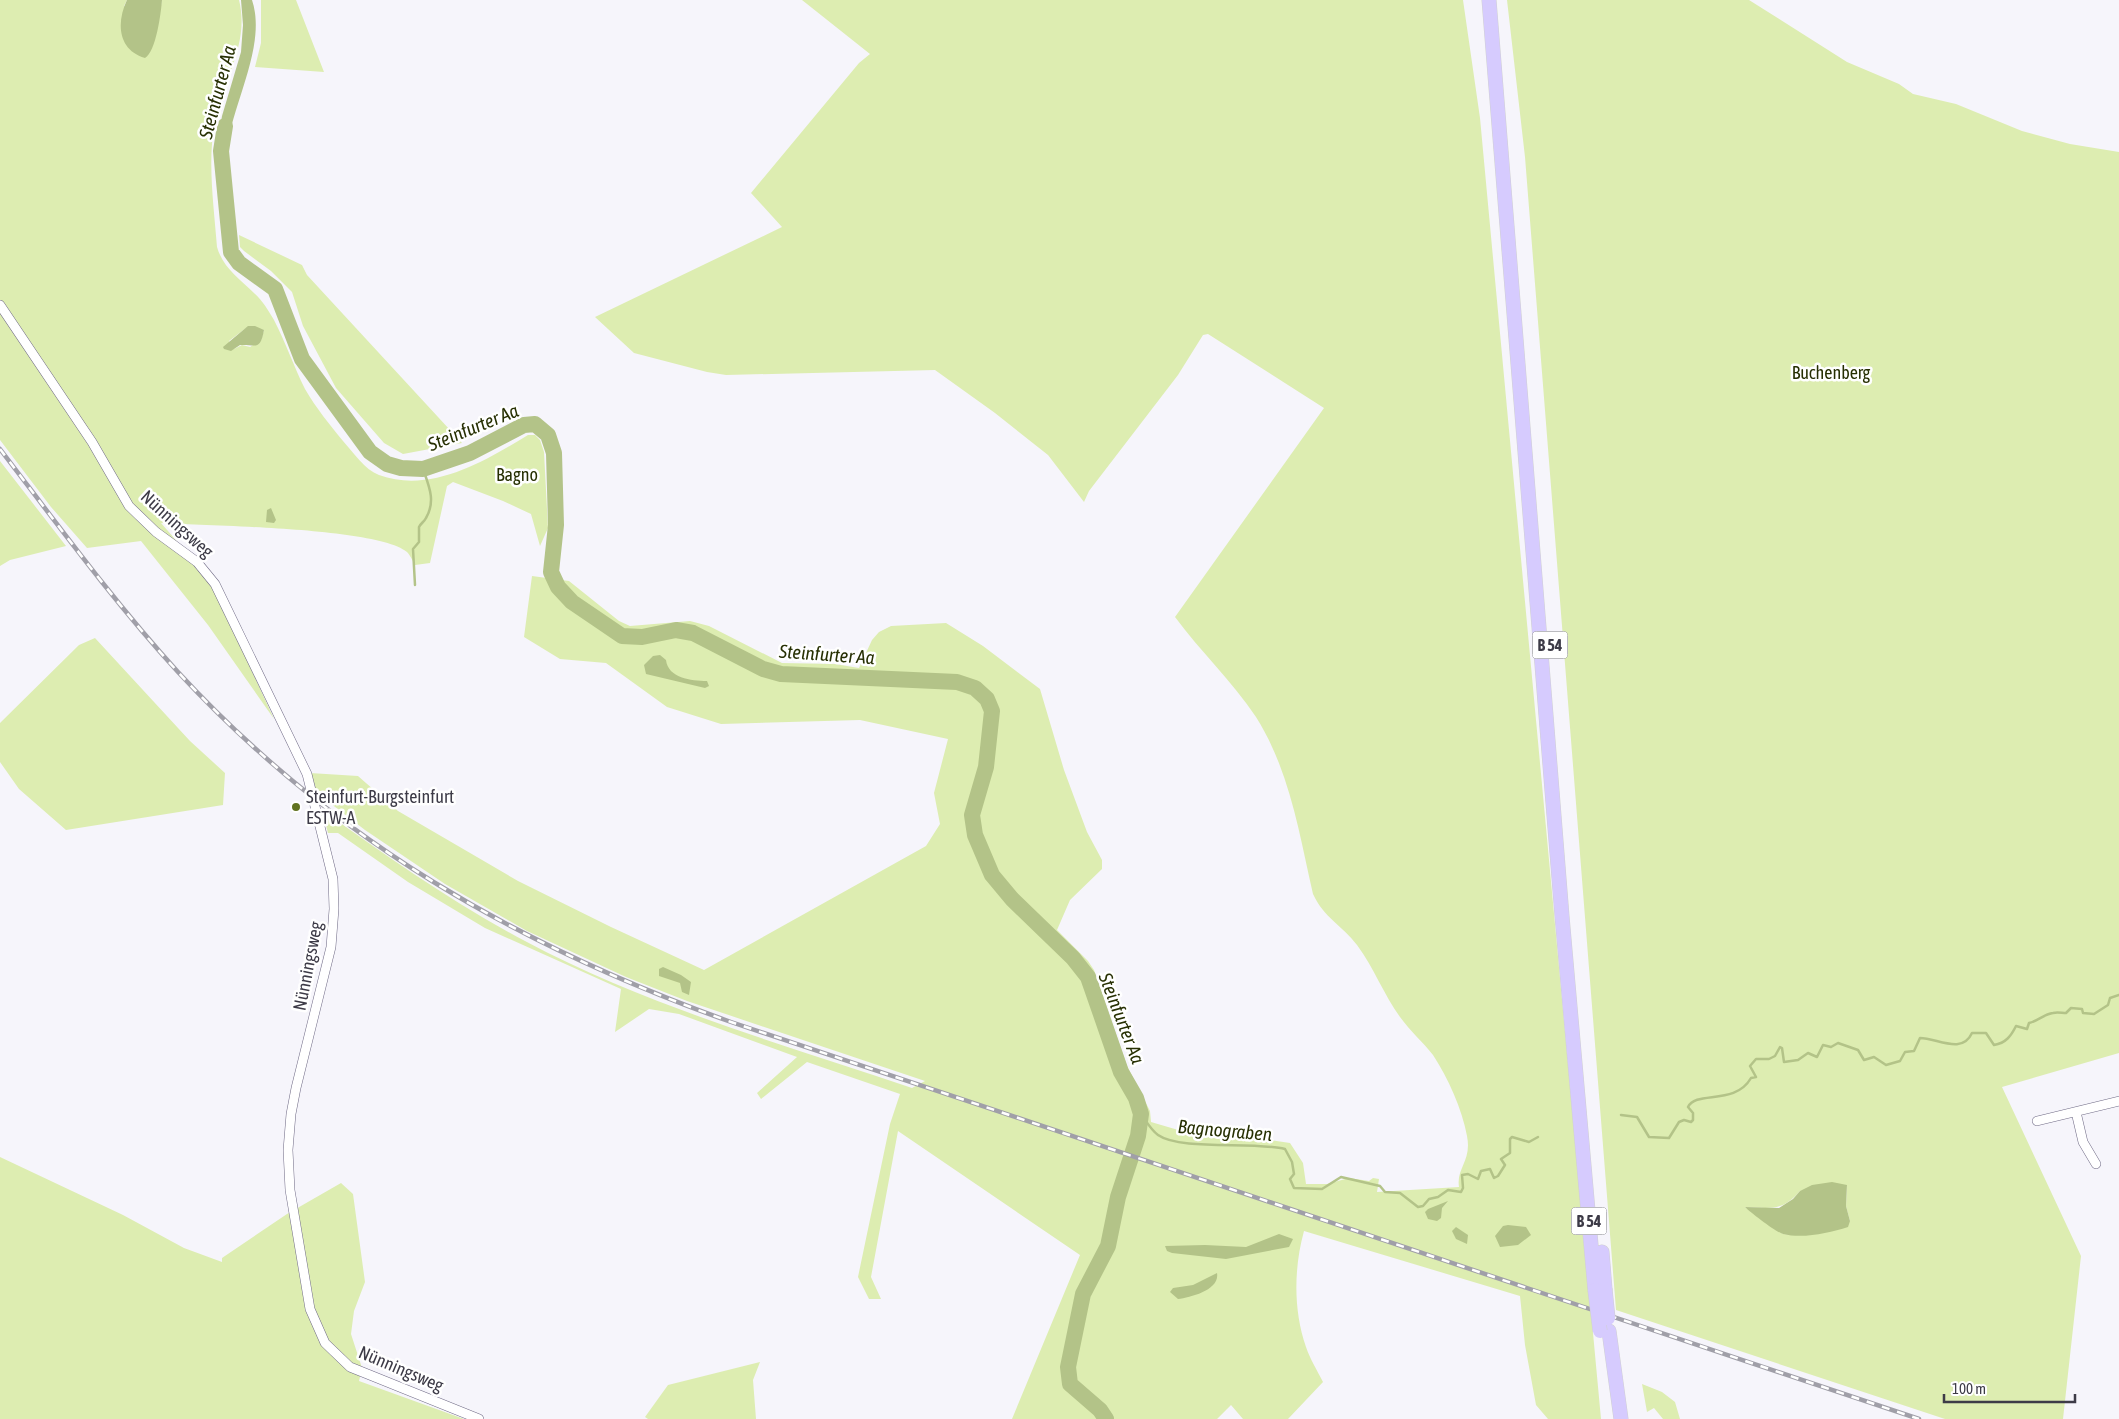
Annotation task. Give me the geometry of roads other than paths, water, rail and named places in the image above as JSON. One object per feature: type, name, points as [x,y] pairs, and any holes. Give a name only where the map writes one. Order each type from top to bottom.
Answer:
[{"type":"highway","name":"B 54","points":[[1489,0],[1506,190],[1562,916],[1605,1331],[1611,1419]]},
{"type":"highway","name":"B 54","points":[[1497,0],[1532,412],[1600,1289]]},
{"type":"highway","name":"B 54","points":[[1605,1331],[1621,1419]]},
{"type":"street","name":"Nünningsweg","points":[[0,305],[92,442],[129,506],[156,532],[197,562],[215,584],[307,774],[333,879],[334,926],[326,971],[291,1114],[288,1150],[290,1190],[305,1288],[316,1326],[325,1342],[350,1367],[479,1419]]},
{"type":"street","points":[[2037,1121],[2119,1101]]},
{"type":"street","points":[[2076,1112],[2083,1142],[2096,1164]]},
{"type":"waterway","name":"Steinfurter Aa","points":[[225,126],[221,151],[231,252],[239,263],[275,289],[302,359],[370,452],[387,464],[401,468],[423,469],[470,453],[524,425],[535,424],[548,435],[554,453],[556,525],[551,572],[558,587],[572,602],[622,636],[642,637],[676,630],[693,633],[763,669],[781,674],[957,682],[975,688],[987,699],[992,711],[986,767],[972,815],[975,835],[992,875],[1012,899],[1073,958],[1088,977],[1121,1072],[1136,1098],[1141,1114],[1138,1136],[1118,1197],[1108,1246],[1083,1294],[1068,1367],[1070,1384],[1100,1410],[1106,1419]]},
{"type":"waterway","points":[[415,585],[413,549],[419,542],[419,527],[431,506],[429,487],[423,469]]},
{"type":"waterway","name":"Bagnograben","points":[[1621,1115],[1637,1117],[1649,1137],[1669,1138],[1679,1122],[1684,1120],[1691,1122],[1693,1120],[1693,1113],[1688,1107],[1692,1102],[1736,1092],[1744,1087],[1751,1078],[1756,1077],[1750,1066],[1756,1059],[1769,1059],[1775,1056],[1780,1047],[1782,1048],[1784,1062],[1798,1060],[1808,1053],[1817,1057],[1823,1045],[1831,1047],[1838,1043],[1858,1050],[1864,1060],[1874,1057],[1886,1065],[1900,1061],[1905,1052],[1914,1051],[1920,1038],[1956,1044],[1968,1040],[1972,1033],[1986,1033],[1994,1045],[2002,1043],[2008,1038],[2016,1026],[2027,1029],[2029,1023],[2050,1014],[2066,1013],[2071,1008],[2082,1009],[2083,1013],[2094,1014],[2108,1005],[2110,998],[2119,995]]},
{"type":"waterway","name":"Bagnograben","points":[[1141,1114],[1155,1133],[1169,1140],[1183,1143],[1285,1149],[1292,1162],[1294,1174],[1290,1179],[1294,1188],[1322,1189],[1341,1177],[1380,1186],[1385,1192],[1400,1193],[1418,1207],[1423,1206],[1429,1199],[1438,1197],[1448,1190],[1461,1192],[1463,1188],[1462,1175],[1468,1174],[1478,1179],[1481,1171],[1490,1169],[1494,1178],[1498,1176],[1505,1165],[1501,1159],[1510,1153],[1510,1139],[1512,1137],[1529,1142],[1538,1137]]},
{"type":"railway","points":[[0,449],[131,618],[178,672],[238,732],[300,787],[365,837],[433,882],[503,922],[577,959],[652,992],[731,1022],[1919,1419]]},
{"type":"place","name":"Steinfurt-Burgsteinfurt ESTW-A","points":[[296,807]]},
{"type":"park label","name":"Buchenberg","points":[[1831,373]]},
{"type":"park label","name":"Bagno","points":[[517,475]]}]
